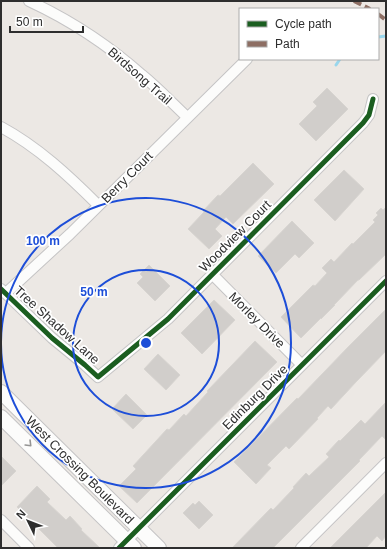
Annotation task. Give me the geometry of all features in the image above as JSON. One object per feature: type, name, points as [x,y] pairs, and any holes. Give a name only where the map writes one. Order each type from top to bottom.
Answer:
[{"type":"street","name":"Birdsong Trail","points":[[29,1],[52,12],[108,48],[142,74],[187,118]]},
{"type":"street","name":"Berry Court","points":[[3,291],[16,283],[54,249],[245,60]]},
{"type":"street","name":"Woodview Court","points":[[98,377],[164,323],[366,120],[369,115],[373,99]]},
{"type":"street","points":[[1,127],[28,144],[52,162],[72,179],[98,205]]},
{"type":"street","name":"Morley Drive","points":[[212,275],[302,365]]},
{"type":"street","name":"Edinburg Drive","points":[[127,546],[139,528],[386,281]]},
{"type":"street","name":"Tree Shadow Lane","points":[[3,291],[52,338],[98,377]]},
{"type":"street","name":"West Crossing Boulevard","points":[[1,392],[159,548]]},
{"type":"street","name":"West Crossing Boulevard","points":[[1,417],[127,546]]},
{"type":"street","points":[[301,548],[386,463]]},
{"type":"street","points":[[1,520],[29,548]]},
{"type":"building","points":[[327,88],[348,109],[316,141],[299,124],[317,106],[313,102]]},
{"type":"building","points":[[253,163],[274,184],[233,224],[226,217],[215,229],[222,236],[209,249],[188,229],[218,195],[220,196]]},
{"type":"building","points":[[344,170],[364,189],[335,221],[314,200]]},
{"type":"building","points":[[386,207],[386,254],[301,338],[281,317],[327,273],[322,268],[331,259],[334,262],[352,243],[353,244],[375,222],[373,220],[378,215],[376,213],[381,208],[383,210]]},
{"type":"building","points":[[292,221],[314,243],[299,258],[295,254],[276,273],[258,256]]},
{"type":"building","points":[[149,265],[170,286],[155,301],[137,283],[143,277],[140,274]]},
{"type":"building","points":[[214,300],[235,320],[202,354],[181,333]]},
{"type":"building","points":[[386,309],[386,351],[331,409],[328,406],[317,418],[318,419],[289,449],[286,446],[267,465],[271,468],[256,484],[234,462]]},
{"type":"building","points":[[255,341],[277,362],[137,503],[119,486],[136,469],[133,466],[167,429],[169,430],[184,414],[186,416],[208,392],[207,391]]},
{"type":"building","points":[[158,354],[180,375],[166,390],[144,369]]},
{"type":"building","points":[[126,394],[147,415],[133,429],[112,409]]},
{"type":"building","points":[[386,402],[386,440],[382,436],[359,460],[360,461],[273,548],[232,548],[271,508],[273,510],[306,473],[309,476],[329,457],[326,454],[339,440],[340,441],[361,420],[365,424]]},
{"type":"building","points":[[1,456],[16,471],[1,486]]},
{"type":"building","points":[[37,486],[50,499],[47,502],[66,520],[70,516],[82,529],[81,530],[100,548],[58,548],[17,507]]},
{"type":"building","points":[[386,492],[386,536],[382,541],[377,536],[366,548],[330,548]]},
{"type":"building","points":[[199,501],[213,515],[199,529],[183,513],[193,503],[195,505]]},
{"type":"waterway","points":[[379,37],[386,36]]},
{"type":"waterway","points":[[336,65],[339,60]]},
{"type":"marked path","points":[[354,1],[368,8]]},
{"type":"marked path","points":[[379,15],[386,20]]},
{"type":"cycle path","points":[[1,289],[52,338],[98,377],[168,319],[363,123],[369,115],[373,99]]},
{"type":"cycle path","points":[[119,548],[386,281]]}]
